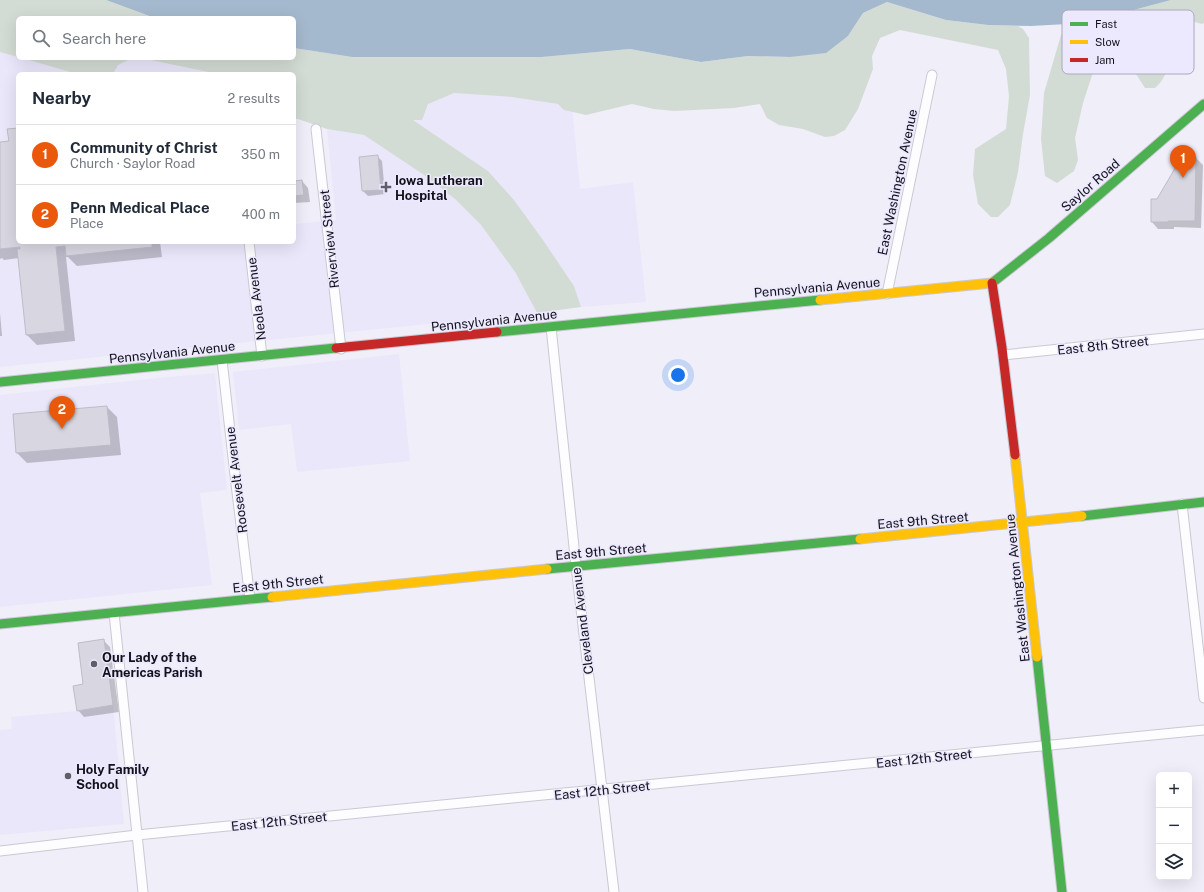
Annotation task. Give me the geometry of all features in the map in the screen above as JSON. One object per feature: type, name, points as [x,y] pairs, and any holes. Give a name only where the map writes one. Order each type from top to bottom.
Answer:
[{"type":"street","name":"East Washington Avenue","points":[[887,294],[932,75]]},
{"type":"street","name":"Saylor Road","points":[[992,283],[1049,238],[1204,104]]},
{"type":"street","name":"Riverview Street","points":[[316,129],[341,349]]},
{"type":"street","name":"Neola Avenue","points":[[249,244],[262,356]]},
{"type":"street","name":"East Washington Avenue","points":[[992,283],[1003,355],[1062,892]]},
{"type":"street","name":"Pennsylvania Avenue","points":[[0,382],[992,283]]},
{"type":"street","name":"Cleveland Avenue","points":[[551,327],[576,566],[614,892]]},
{"type":"street","name":"East 8th Street","points":[[1003,355],[1204,334]]},
{"type":"street","name":"Roosevelt Avenue","points":[[222,360],[250,599]]},
{"type":"street","name":"East 9th Street","points":[[0,624],[1022,523],[1204,502]]},
{"type":"street","points":[[1182,504],[1204,698]]},
{"type":"street","points":[[114,613],[143,892]]},
{"type":"street","name":"East 12th Street","points":[[0,851],[137,835],[1204,730]]},
{"type":"shaded area","name":"Iowa Lutheran Hospital","points":[[0,0],[138,16],[16,16],[16,60],[235,60],[237,72],[16,72],[16,244],[296,244],[296,224],[336,220],[327,129],[364,135],[424,175],[455,199],[481,225],[515,272],[537,313],[0,367]]},
{"type":"shaded area","points":[[0,0],[106,0],[150,16],[16,16],[16,56],[0,52]]},
{"type":"shaded area","points":[[1171,0],[1204,0],[1204,23],[1202,24],[1194,22],[1194,10],[1134,10]]},
{"type":"shaded area","points":[[887,2],[946,20],[988,25],[1018,26],[1023,29],[1029,38],[1030,95],[1018,172],[1010,205],[998,217],[991,217],[978,204],[973,175],[975,149],[1006,129],[1009,96],[1006,69],[998,50],[900,30],[880,38],[872,56],[873,69],[858,109],[845,130],[834,136],[825,137],[803,129],[779,125],[767,118],[760,104],[734,108],[674,111],[654,109],[632,104],[586,115],[564,110],[558,104],[512,97],[454,93],[428,104],[422,120],[413,120],[488,171],[514,200],[574,286],[581,307],[537,313],[515,272],[481,225],[455,199],[424,175],[364,135],[327,129],[296,119],[296,72],[208,72],[151,60],[296,60],[296,48],[352,57],[542,57],[630,49],[701,62],[748,56],[790,57],[848,36],[863,13]]},
{"type":"shaded area","points":[[1062,34],[1062,74],[1092,74],[1083,103],[1075,138],[1078,160],[1074,171],[1057,183],[1045,176],[1041,139],[1044,93]]},
{"type":"shaded area","points":[[296,48],[352,57],[542,57],[567,55],[580,189],[633,182],[646,302],[581,307],[574,286],[543,240],[514,200],[488,171],[400,111],[296,59]]},
{"type":"shaded area","points":[[29,60],[128,60],[118,65],[114,72],[70,72]]},
{"type":"shaded area","points":[[1136,74],[1166,74],[1155,88],[1145,88]]},
{"type":"shaded area","points":[[399,354],[410,461],[297,472],[291,424],[239,430],[233,372]]},
{"type":"shaded area","points":[[215,373],[227,490],[200,493],[212,585],[0,607],[0,395]]},
{"type":"shaded area","name":"Holy Family School","points":[[113,705],[124,824],[0,835],[0,730],[12,729],[11,717],[77,711]]},
{"type":"water","points":[[106,0],[1171,0],[1134,10],[1062,10],[1062,24],[1031,26],[988,25],[946,20],[887,2],[863,13],[848,36],[826,53],[790,57],[748,56],[701,62],[630,49],[542,57],[352,57],[296,48],[296,16],[150,16]]},
{"type":"building","points":[[16,128],[16,244],[152,244],[152,247],[66,256],[65,246],[56,247],[65,331],[26,335],[17,249],[20,249],[20,247],[0,249],[0,142],[9,141],[7,129]]},
{"type":"building","points":[[1184,153],[1196,157],[1195,221],[1151,222],[1151,199],[1157,199]]},
{"type":"building","points":[[378,155],[381,190],[362,191],[359,157]]},
{"type":"building","points":[[302,180],[304,195],[296,196],[296,181]]},
{"type":"building","points":[[107,406],[111,445],[16,453],[13,414]]},
{"type":"building","name":"Our Lady of the Americas Parish","points":[[104,639],[113,705],[77,711],[73,686],[83,684],[78,643]]},
{"type":"traffic: fast","points":[[992,283],[1049,238],[1204,104]]},
{"type":"traffic: fast","points":[[497,332],[820,300]]},
{"type":"traffic: fast","points":[[0,382],[336,348]]},
{"type":"traffic: fast","points":[[1082,516],[1204,502]]},
{"type":"traffic: fast","points":[[547,569],[860,539]]},
{"type":"traffic: fast","points":[[0,624],[272,597]]},
{"type":"traffic: fast","points":[[1037,657],[1062,892]]},
{"type":"traffic: slow","points":[[820,300],[992,283]]},
{"type":"traffic: slow","points":[[1015,455],[1037,657]]},
{"type":"traffic: slow","points":[[860,539],[1082,516]]},
{"type":"traffic: slow","points":[[272,597],[547,569]]},
{"type":"traffic: jam","points":[[992,283],[1002,348],[1015,455]]},
{"type":"traffic: jam","points":[[336,348],[497,332]]},
{"type":"place","name":"Community of Christ","points":[[1183,178]]},
{"type":"place","name":"Iowa Lutheran Hospital","points":[[386,187]]},
{"type":"place","name":"Penn Medical Place","points":[[62,429]]},
{"type":"place","name":"Our Lady of the Americas Parish","points":[[94,664]]},
{"type":"place","name":"Holy Family School","points":[[68,776]]}]
